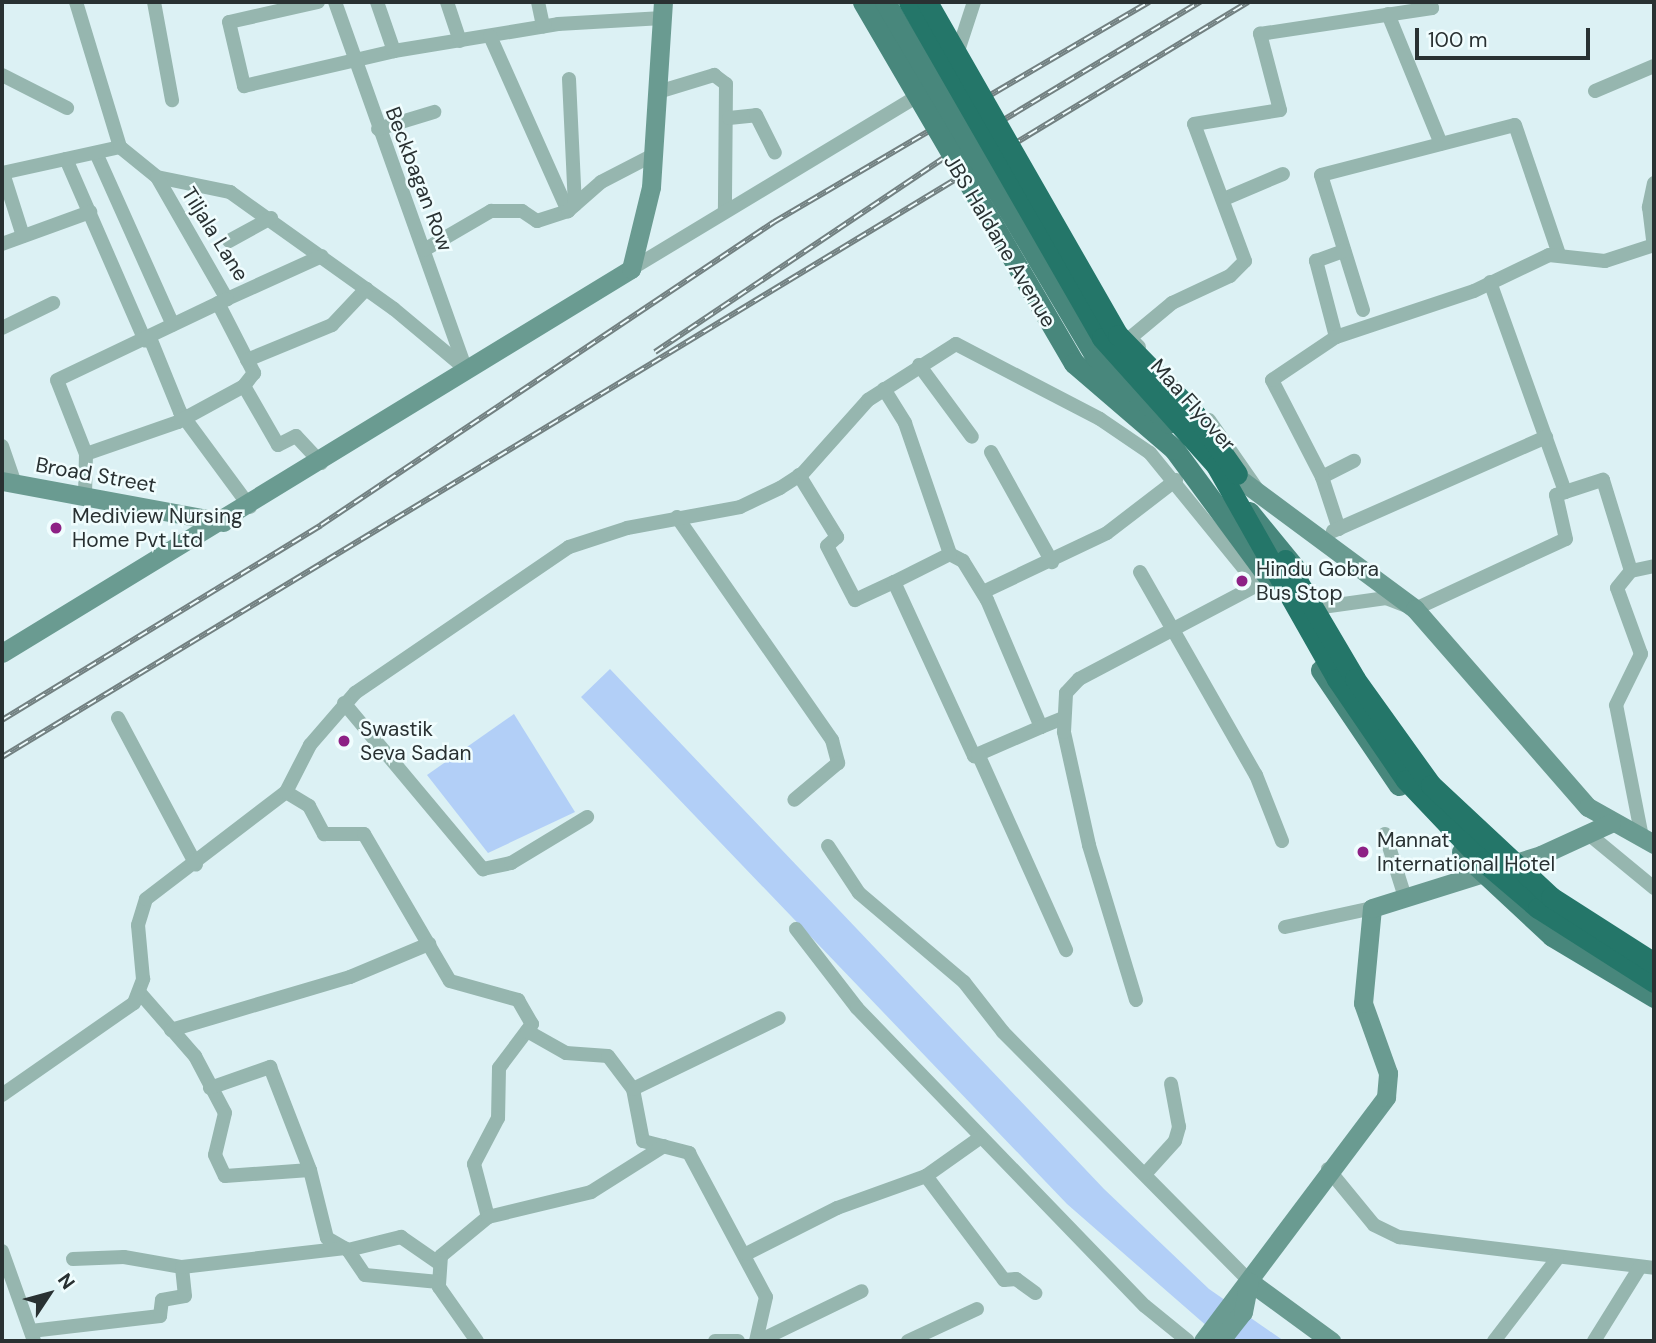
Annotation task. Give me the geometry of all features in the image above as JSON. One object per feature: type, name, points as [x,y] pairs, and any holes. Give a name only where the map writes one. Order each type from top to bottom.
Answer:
[{"type":"highway","name":"Maa Flyover","points":[[909,2],[1102,338],[1216,465],[1337,679],[1399,771],[1482,861],[1538,908],[1654,982]]},
{"type":"highway","name":"Maa Flyover","points":[[927,2],[1118,335],[1217,440],[1389,731],[1431,785],[1512,866],[1578,918],[1654,963]]},
{"type":"main road","name":"JBS Haldane Avenue","points":[[863,2],[1074,363],[1179,442],[1202,454],[1294,566],[1399,728],[1521,861],[1654,952]]},
{"type":"main road","points":[[885,2],[1096,357],[1179,442],[1371,750],[1478,871],[1552,936],[1654,997]]},
{"type":"street","points":[[23,236],[2,173],[120,147],[102,103],[76,2]]},
{"type":"street","points":[[154,2],[172,100]]},
{"type":"street","points":[[318,2],[229,22],[244,86],[394,51],[544,26],[663,10],[653,155],[631,270]]},
{"type":"street","name":"Beckbagan Row","points":[[335,2],[353,61],[467,370]]},
{"type":"street","points":[[377,2],[394,51]]},
{"type":"street","points":[[447,2],[460,41]]},
{"type":"street","points":[[537,2],[544,26]]},
{"type":"street","points":[[2,653],[250,507],[725,209],[853,140],[949,78],[974,2]]},
{"type":"street","points":[[1261,496],[1221,432],[1130,338],[1172,303],[1230,276],[1245,261],[1194,124],[1280,110],[1260,34],[1432,8],[1430,2]]},
{"type":"street","points":[[1388,14],[1441,144]]},
{"type":"street","points":[[490,36],[572,208]]},
{"type":"street","points":[[1595,91],[1654,66]]},
{"type":"street","points":[[2,75],[67,107]]},
{"type":"street","points":[[658,92],[714,75],[726,84],[729,118],[725,209]]},
{"type":"street","points":[[569,79],[572,208]]},
{"type":"street","points":[[378,129],[434,112]]},
{"type":"street","points":[[729,118],[756,115],[775,153]]},
{"type":"street","points":[[1363,310],[1321,175],[1515,125],[1559,254]]},
{"type":"street","name":"Tiljala Lane","points":[[120,147],[157,177],[222,301],[322,256]]},
{"type":"street","points":[[96,153],[173,325]]},
{"type":"street","points":[[424,250],[491,211],[522,211],[537,221],[572,208],[601,182],[653,155]]},
{"type":"street","points":[[66,159],[180,412],[188,418],[250,507]]},
{"type":"street","points":[[1224,199],[1283,174]]},
{"type":"street","name":"Tiljala Lane","points":[[157,177],[220,188],[271,218],[366,289],[467,370]]},
{"type":"street","points":[[1339,528],[1322,477],[1272,380],[1336,337],[1490,282],[1559,254],[1605,261],[1654,246],[1649,207],[1654,183]]},
{"type":"street","points":[[2,244],[90,212]]},
{"type":"street","points":[[229,242],[271,218]]},
{"type":"street","points":[[1336,337],[1316,261],[1344,251]]},
{"type":"street","points":[[1490,282],[1565,492]]},
{"type":"street","points":[[247,360],[332,325],[366,289]]},
{"type":"street","points":[[85,495],[86,454],[57,380],[222,301],[255,377],[188,418],[86,454]]},
{"type":"street","points":[[2,328],[53,303]]},
{"type":"street","points":[[125,910],[146,899],[196,864],[286,792],[310,745],[344,703],[569,547],[677,517],[740,507],[799,475],[884,389],[919,365],[965,344],[1100,419],[1176,480],[1264,582]]},
{"type":"street","points":[[919,365],[972,437]]},
{"type":"street","points":[[244,386],[278,445],[296,436],[321,463]]},
{"type":"street","points":[[884,389],[905,423],[950,554],[963,561],[983,592],[1041,727]]},
{"type":"street","points":[[1315,539],[1546,437]]},
{"type":"street","points":[[2,446],[8,482]]},
{"type":"street","points":[[991,452],[1052,562]]},
{"type":"street","points":[[1202,454],[1315,539],[1415,609],[1588,807],[1611,822],[1647,838]]},
{"type":"street","points":[[1322,477],[1354,461]]},
{"type":"street","points":[[799,475],[837,537],[827,545],[855,600],[950,554]]},
{"type":"street","points":[[983,592],[1052,562],[1107,533],[1176,480]]},
{"type":"street","points":[[1291,618],[1318,603],[1386,598],[1415,609],[1566,539],[1556,495],[1603,480],[1630,571]]},
{"type":"street","name":"Broad Street","points":[[8,482],[223,522]]},
{"type":"street","points":[[677,517],[832,740],[838,762],[794,800]]},
{"type":"street","points":[[1136,1000],[1101,896],[1063,718],[1066,693],[1079,679],[1180,631],[1294,566]]},
{"type":"street","points":[[1647,838],[1616,705],[1641,654],[1617,598],[1621,578],[1630,571],[1654,566]]},
{"type":"street","points":[[1140,572],[1180,631],[1256,775],[1282,841]]},
{"type":"street","points":[[894,582],[947,705],[978,754],[1066,950]]},
{"type":"street","points":[[344,703],[483,869],[511,863],[587,817]]},
{"type":"street","points":[[118,718],[196,864]]},
{"type":"street","points":[[978,754],[1063,718]]},
{"type":"street","points":[[286,792],[309,806],[324,834],[363,834],[450,981],[519,1000],[532,1024],[499,1068],[498,1118],[474,1164],[488,1217]]},
{"type":"street","points":[[1285,928],[1372,908],[1404,894],[1521,861],[1591,836],[1611,822]]},
{"type":"street","points":[[1385,834],[1404,894]]},
{"type":"street","points":[[1591,836],[1654,888]]},
{"type":"street","points":[[828,846],[859,893],[964,982],[1003,1032],[1146,1173],[1249,1281],[1331,1341]]},
{"type":"street","points":[[146,899],[139,912],[140,993],[195,1056],[225,1113],[215,1155],[225,1177],[310,1170]]},
{"type":"street","points":[[1210,1337],[1236,1308],[1249,1281],[1328,1169],[1379,1108],[1389,1085],[1363,1003],[1372,908]]},
{"type":"street","points":[[796,929],[857,1008],[1145,1306],[1188,1341]]},
{"type":"street","points":[[171,1030],[350,977],[429,944]]},
{"type":"street","points":[[2,1095],[121,1015],[140,993]]},
{"type":"street","points":[[633,1089],[779,1017]]},
{"type":"street","points":[[527,1031],[566,1053],[608,1056],[633,1089],[643,1141],[689,1153],[746,1254],[766,1297],[757,1341]]},
{"type":"street","points":[[210,1088],[270,1068],[310,1170],[327,1238],[347,1249],[365,1275],[439,1282]]},
{"type":"street","points":[[1146,1173],[1175,1141],[1179,1127],[1171,1084]]},
{"type":"street","points":[[746,1254],[837,1208],[926,1176],[981,1137]]},
{"type":"street","points":[[477,1341],[439,1282],[441,1256],[488,1217],[591,1192],[664,1146]]},
{"type":"street","points":[[1328,1169],[1382,1231],[1557,1259],[1647,1268]]},
{"type":"street","points":[[926,1176],[1004,1280],[1016,1279],[1035,1293]]},
{"type":"street","points":[[73,1259],[124,1257],[183,1267],[347,1249],[401,1237],[440,1264]]},
{"type":"street","points":[[2,1251],[33,1336],[160,1316],[162,1300],[185,1296],[183,1267]]},
{"type":"street","points":[[1494,1341],[1557,1259]]},
{"type":"street","points":[[1594,1341],[1647,1268]]},
{"type":"street","points":[[757,1341],[862,1291]]},
{"type":"street","points":[[908,1341],[977,1310]]},
{"type":"street","points":[[715,1341],[738,1341]]},
{"type":"water","points":[[610,669],[1104,1189],[1209,1289],[1284,1341],[1224,1341],[1067,1204],[581,697]]},
{"type":"water","points":[[514,714],[575,812],[488,853],[427,775]]},
{"type":"railway","points":[[2,720],[321,525],[774,222],[1149,2]]},
{"type":"railway","points":[[655,352],[980,134],[1200,2]]},
{"type":"railway","points":[[2,757],[1248,2]]},
{"type":"place","name":"Mediview Nursing Home Pvt Ltd","points":[[56,528]]},
{"type":"place","name":"Hindu Gobra Bus Stop","points":[[1242,581]]},
{"type":"place","name":"Swastik Seva Sadan","points":[[344,741]]},
{"type":"place","name":"Mannat International Hotel","points":[[1363,852]]}]
